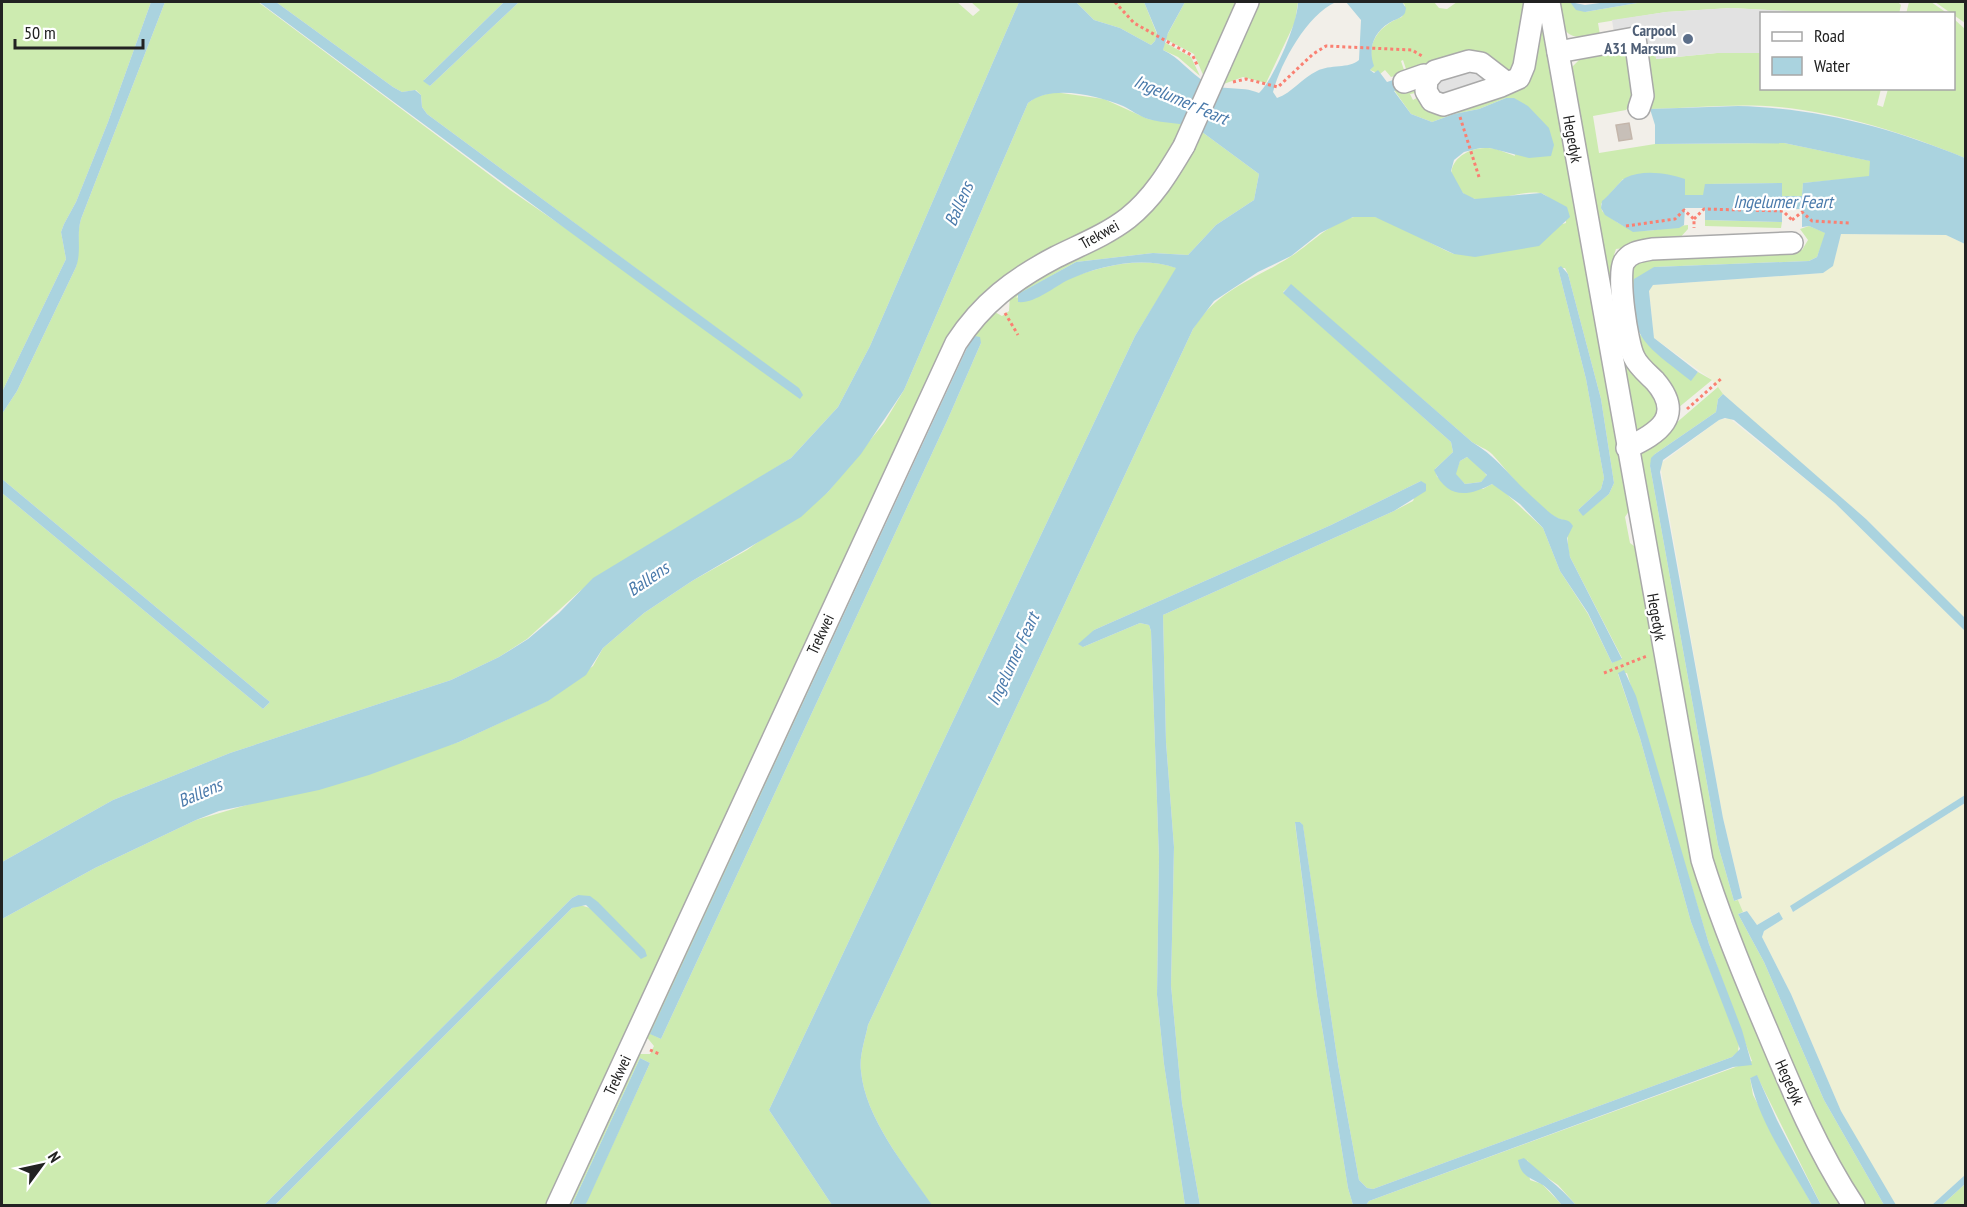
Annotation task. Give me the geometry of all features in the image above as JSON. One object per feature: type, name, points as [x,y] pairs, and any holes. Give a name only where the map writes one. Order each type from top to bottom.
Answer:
[{"type":"street","name":"Trekwei","points":[[557,1206],[956,343],[977,313],[1006,286],[1114,227],[1142,206],[1164,180],[1184,146],[1210,68],[1248,2]]},
{"type":"street","points":[[1430,76],[1425,85],[1428,96],[1436,104],[1443,105],[1519,78],[1523,72],[1535,2]]},
{"type":"street","name":"Hegedyk","points":[[1549,2],[1696,832],[1720,914],[1797,1100],[1854,1206]]},
{"type":"street","points":[[1558,52],[1635,38],[1643,96],[1639,108]]},
{"type":"street","points":[[1404,82],[1475,61],[1507,83]]},
{"type":"street","points":[[1627,448],[1657,432],[1665,424],[1668,407],[1665,398],[1631,351],[1621,281],[1623,263],[1631,254],[1652,249],[1792,243]]},
{"type":"path","points":[[1115,2],[1128,19],[1210,68]]},
{"type":"path","points":[[1232,82],[1246,79],[1278,87],[1313,54],[1326,46],[1416,52],[1423,57],[1430,76]]},
{"type":"path","points":[[1459,112],[1479,177]]},
{"type":"path","points":[[1694,246],[1694,219],[1704,209],[1782,210],[1792,220]]},
{"type":"path","points":[[1626,226],[1675,219],[1684,210],[1694,219]]},
{"type":"path","points":[[1802,212],[1812,221],[1849,223]]},
{"type":"path","points":[[1006,314],[1018,335]]},
{"type":"path","points":[[1665,424],[1683,412],[1722,378]]},
{"type":"path","points":[[1604,673],[1663,650]]},
{"type":"path","points":[[652,1051],[659,1054]]},
{"type":"green space","points":[[2,2],[151,2],[108,122],[76,202],[61,232],[66,259],[2,392]]},
{"type":"green space","points":[[165,2],[258,2],[510,190],[798,388],[427,114],[422,107],[421,95],[416,90],[402,92],[393,87],[276,2],[504,2],[424,80],[430,86],[519,2],[957,2],[973,16],[980,10],[971,2],[1019,2],[870,346],[838,407],[791,458],[580,591],[527,639],[499,657],[451,680],[230,753],[113,800],[2,862],[2,493],[263,709],[270,702],[2,479],[2,414],[17,391],[76,267],[81,219]]},
{"type":"green space","points":[[1076,2],[1144,2],[1157,34],[1155,41],[1151,45],[1120,28],[1094,20]]},
{"type":"green space","points":[[1185,2],[1242,2],[1204,77],[1194,54],[1165,39]]},
{"type":"green space","points":[[1254,2],[1298,2],[1295,22],[1266,83],[1243,77],[1221,85]]},
{"type":"green space","points":[[1402,2],[1434,2],[1439,8],[1447,9],[1457,2],[1530,2],[1517,72],[1407,72],[1403,60],[1401,61],[1405,73],[1391,77],[1385,70],[1380,74],[1370,70],[1373,66],[1371,49],[1373,42],[1381,30],[1402,17],[1405,5]]},
{"type":"green space","points":[[1557,2],[1570,2],[1585,12],[1643,2],[1898,2],[1901,5],[1899,12],[1800,12],[1731,8],[1666,12],[1598,23],[1600,35],[1588,37],[1573,36],[1568,33],[1561,22]]},
{"type":"green space","points":[[1909,2],[1931,2],[1946,12],[1906,12]]},
{"type":"green space","points":[[1935,2],[1965,2],[1965,23],[1955,16],[1955,12],[1949,12]]},
{"type":"green space","points":[[1539,3],[1631,508],[1625,517],[1630,543],[1638,549],[1686,824],[1846,1205],[1821,1205],[1757,1076],[1750,1078],[1753,1095],[1812,1205],[1576,1205],[1558,1185],[1533,1168],[1527,1160],[1530,1180],[1542,1184],[1562,1205],[1366,1205],[1369,1201],[1752,1061],[1709,944],[1627,673],[1618,674],[1640,738],[1691,922],[1739,1043],[1738,1052],[1732,1057],[1373,1189],[1367,1188],[1359,1180],[1338,1064],[1303,826],[1300,822],[1295,823],[1317,996],[1348,1188],[1353,1205],[1200,1205],[1182,1103],[1171,985],[1174,847],[1166,742],[1163,615],[1394,511],[1413,501],[1421,481],[1331,525],[1094,630],[1083,647],[1140,623],[1149,625],[1151,631],[1159,858],[1157,995],[1164,1064],[1185,1205],[932,1206],[888,1142],[870,1106],[861,1071],[868,1025],[1193,329],[1213,304],[1225,295],[1290,257],[1330,228],[1351,218],[1363,216],[1383,219],[1454,254],[1566,223],[1564,206],[1543,194],[1531,193],[1480,200],[1471,198],[1455,185],[1452,169],[1455,162],[1469,151],[1491,148],[1515,156],[1506,98],[1479,109],[1454,114],[1432,122],[1411,114],[1394,90],[1421,82],[1421,92],[1410,94],[1413,100],[1422,95],[1507,89]],"holes":[[[1558,268],[1565,268],[1568,274],[1601,399],[1614,483],[1609,494],[1583,515],[1578,510],[1601,489],[1604,478],[1586,379]],[[1291,285],[1472,442],[1492,454],[1544,510],[1563,520],[1570,557],[1622,658],[1612,663],[1588,614],[1560,571],[1543,528],[1498,486],[1492,484],[1483,489],[1437,477],[1435,469],[1453,452],[1451,442],[1283,292]]]},
{"type":"green space","points":[[1955,20],[1965,29],[1965,158],[1874,126],[1803,110],[1747,105],[1650,109],[1645,56],[1655,45],[1656,59],[1717,53],[1760,53],[1760,90],[1881,90],[1877,105],[1883,107],[1888,90],[1955,90]]},
{"type":"green space","points":[[1164,42],[1191,57],[1200,76],[1178,57],[1163,50]]},
{"type":"green space","points":[[1617,52],[1628,57],[1637,96],[1626,110],[1593,116],[1599,153],[1655,144],[1784,143],[1871,161],[1869,177],[1803,183],[1802,196],[1782,196],[1782,183],[1706,184],[1705,195],[1685,195],[1623,179],[1601,204],[1602,211],[1634,230],[1643,231],[1688,225],[1688,229],[1677,241],[1616,249],[1614,255],[1626,354],[1663,406],[1649,431],[1635,432],[1570,69],[1581,58]]},
{"type":"green space","points":[[1054,92],[1104,99],[1148,119],[1187,124],[1140,201],[987,294],[552,1205],[275,1205],[572,908],[580,905],[590,908],[578,895],[572,898],[264,1205],[2,1206],[2,919],[95,868],[196,820],[459,742],[547,701],[593,666],[603,648],[644,613],[692,581],[747,550],[828,492],[884,423],[904,390],[1028,103],[1036,97]]},
{"type":"green space","points":[[1198,129],[1259,174],[1254,200],[1216,225],[1188,255],[1153,253],[1076,262],[1019,294],[1016,298],[1075,276],[1116,265],[1157,263],[1177,268],[1135,336],[769,1110],[832,1205],[585,1205],[650,1063],[640,1058],[572,1205],[562,1206],[637,1054],[650,1054],[654,1046],[645,1035],[958,352],[993,311],[1002,316],[1009,311],[1010,294],[1142,218],[1171,187]],"holes":[[[971,337],[981,343],[947,421],[661,1039],[651,1034]]]},
{"type":"green space","points":[[1705,220],[1782,222],[1781,228],[1705,226]]},
{"type":"green space","points":[[1809,226],[1826,233],[1817,257],[1809,261],[1654,267],[1638,333],[1691,380],[1698,372],[1712,380],[1678,408],[1640,360],[1627,272],[1641,258],[1802,250],[1808,240],[1800,229]]},
{"type":"green space","points":[[1841,234],[1946,235],[1965,244],[1965,619],[1866,519],[1723,394],[1712,380],[1654,338],[1649,290],[1653,285],[1823,273],[1833,265]]},
{"type":"green space","points":[[1718,387],[1723,394],[1718,399],[1716,412],[1655,454],[1650,466],[1718,845],[1734,901],[1738,900],[1743,912],[1738,914],[1764,962],[1824,1100],[1884,1205],[1864,1205],[1819,1128],[1741,949],[1708,850],[1640,454]]},
{"type":"green space","points":[[1729,418],[1835,503],[1965,631],[1965,795],[1790,907],[1793,912],[1965,803],[1965,1175],[1932,1205],[1896,1205],[1841,1111],[1791,994],[1762,937],[1764,931],[1783,919],[1778,912],[1757,925],[1747,911],[1743,912],[1738,900],[1742,897],[1723,818],[1660,464],[1719,420]]},
{"type":"green space","points":[[1467,457],[1478,464],[1487,476],[1481,482],[1465,484],[1455,474],[1460,461]]},
{"type":"green space","points":[[1965,1184],[1965,1205],[1942,1205]]},
{"type":"shaded area","name":"Carpool A31 Marsum","points":[[1731,8],[1813,12],[1760,12],[1760,53],[1717,53],[1656,59],[1655,45],[1617,52],[1612,20],[1666,12]]},
{"type":"shaded area","points":[[1468,56],[1503,74],[1442,110],[1424,75]]},
{"type":"water","points":[[151,2],[165,2],[81,219],[76,267],[17,391],[2,414],[2,392],[66,259],[61,232],[76,202],[108,122]]},
{"type":"water","points":[[259,2],[276,2],[393,87],[402,92],[415,90],[421,95],[422,107],[427,114],[799,388],[803,395],[800,399],[732,350]]},
{"type":"water","points":[[504,2],[519,2],[430,86],[423,81]]},
{"type":"water","points":[[1019,2],[1076,2],[1094,20],[1120,28],[1151,45],[1157,33],[1144,2],[1185,2],[1168,33],[1163,50],[1211,85],[1259,93],[1271,76],[1284,50],[1294,23],[1298,2],[1336,2],[1325,8],[1305,28],[1289,54],[1273,92],[1277,98],[1317,71],[1350,65],[1359,60],[1361,20],[1346,2],[1402,2],[1406,8],[1405,13],[1384,27],[1373,42],[1374,66],[1370,70],[1374,73],[1378,70],[1387,82],[1402,77],[1405,87],[1394,91],[1411,114],[1432,122],[1454,114],[1479,109],[1506,98],[1514,98],[1528,106],[1549,128],[1554,145],[1551,156],[1529,158],[1490,148],[1464,152],[1454,160],[1451,171],[1463,193],[1475,199],[1541,193],[1567,207],[1570,217],[1539,246],[1475,257],[1454,254],[1375,217],[1353,217],[1320,233],[1291,256],[1258,272],[1214,301],[1193,329],[868,1025],[861,1071],[870,1106],[888,1141],[932,1205],[832,1205],[769,1110],[1135,336],[1176,268],[1150,263],[1108,266],[1068,280],[1031,300],[1018,302],[1018,294],[1076,262],[1153,253],[1188,255],[1216,225],[1254,200],[1259,174],[1198,129],[1148,119],[1123,106],[1100,98],[1061,93],[1038,97],[1028,103],[904,390],[861,454],[828,492],[801,517],[692,581],[644,613],[603,648],[586,675],[548,701],[459,742],[369,775],[319,790],[219,811],[196,820],[95,868],[2,919],[2,862],[113,800],[230,753],[451,680],[499,657],[528,639],[559,613],[593,578],[791,458],[838,407],[870,346]]},
{"type":"water","points":[[1570,2],[1585,5],[1607,2],[1643,2],[1585,12],[1576,10]]},
{"type":"water","name":"Ingelumer Feart","points":[[1738,106],[1825,115],[1882,129],[1965,158],[1965,244],[1946,235],[1841,234],[1833,266],[1823,273],[1653,285],[1649,291],[1654,338],[1698,372],[1691,381],[1663,359],[1644,340],[1634,316],[1634,279],[1654,267],[1809,261],[1817,257],[1825,233],[1809,226],[1802,227],[1802,209],[1782,209],[1782,222],[1705,220],[1705,208],[1685,208],[1684,225],[1679,228],[1633,232],[1605,215],[1601,208],[1602,201],[1625,178],[1647,173],[1685,179],[1685,195],[1703,195],[1705,184],[1782,183],[1782,196],[1802,196],[1803,183],[1869,176],[1870,161],[1784,143],[1655,144],[1655,125],[1650,109]]},
{"type":"water","points":[[1561,266],[1568,274],[1601,399],[1614,483],[1609,494],[1583,516],[1578,510],[1601,489],[1604,478],[1586,379],[1558,268]]},
{"type":"water","points":[[1291,284],[1472,442],[1490,455],[1555,517],[1571,523],[1573,526],[1567,538],[1570,557],[1622,659],[1612,663],[1588,613],[1560,571],[1543,528],[1520,504],[1492,484],[1467,493],[1452,491],[1445,486],[1434,470],[1453,452],[1451,442],[1283,293]],"holes":[[[1467,457],[1487,475],[1481,482],[1465,484],[1456,474],[1460,461]]]},
{"type":"water","points":[[972,337],[980,337],[981,343],[947,421],[661,1039],[650,1034]]},
{"type":"water","points":[[1723,394],[1866,519],[1966,619],[1965,631],[1835,503],[1734,420],[1725,418],[1719,420],[1663,460],[1660,472],[1723,818],[1742,898],[1734,901],[1718,845],[1650,466],[1651,458],[1655,454],[1716,412],[1718,399]]},
{"type":"water","points":[[2,479],[270,702],[263,709],[2,493]]},
{"type":"water","points":[[1421,481],[1426,484],[1426,491],[1394,511],[1163,615],[1166,742],[1174,847],[1171,985],[1182,1103],[1200,1205],[1185,1205],[1164,1064],[1157,995],[1159,858],[1151,631],[1149,625],[1140,623],[1083,647],[1078,644],[1094,630],[1331,525]]},
{"type":"water","points":[[1624,670],[1636,696],[1709,944],[1742,1030],[1752,1065],[1733,1067],[1369,1201],[1366,1205],[1353,1205],[1348,1188],[1317,996],[1295,822],[1303,825],[1338,1064],[1359,1180],[1367,1188],[1373,1189],[1732,1057],[1740,1049],[1691,922],[1640,738],[1618,673]]},
{"type":"water","points":[[1965,795],[1965,803],[1793,912],[1790,906]]},
{"type":"water","points":[[578,895],[590,896],[598,902],[645,950],[647,956],[641,959],[586,905],[572,908],[275,1205],[264,1205],[572,898]]},
{"type":"water","points":[[1747,911],[1757,925],[1779,912],[1783,919],[1764,931],[1762,937],[1791,994],[1841,1111],[1896,1205],[1884,1205],[1824,1100],[1764,962],[1738,914]]},
{"type":"water","points":[[640,1058],[650,1063],[587,1202],[585,1205],[572,1205]]},
{"type":"water","points":[[1757,1075],[1777,1120],[1821,1205],[1812,1205],[1760,1111],[1750,1078]]},
{"type":"water","points":[[1524,1158],[1576,1205],[1562,1205],[1547,1188],[1526,1175],[1521,1170],[1518,1160]]},
{"type":"water","points":[[1965,1175],[1965,1184],[1942,1205],[1932,1205]]},
{"type":"building","points":[[1629,123],[1632,139],[1619,141],[1616,125]]},
{"type":"place","name":"Carpool A31 Marsum","points":[[1688,39]]},
{"type":"water label","name":"Ballens","points":[[959,204]]},
{"type":"water label","name":"Ballens","points":[[648,579]]},
{"type":"water label","name":"Ballens","points":[[200,793]]}]
